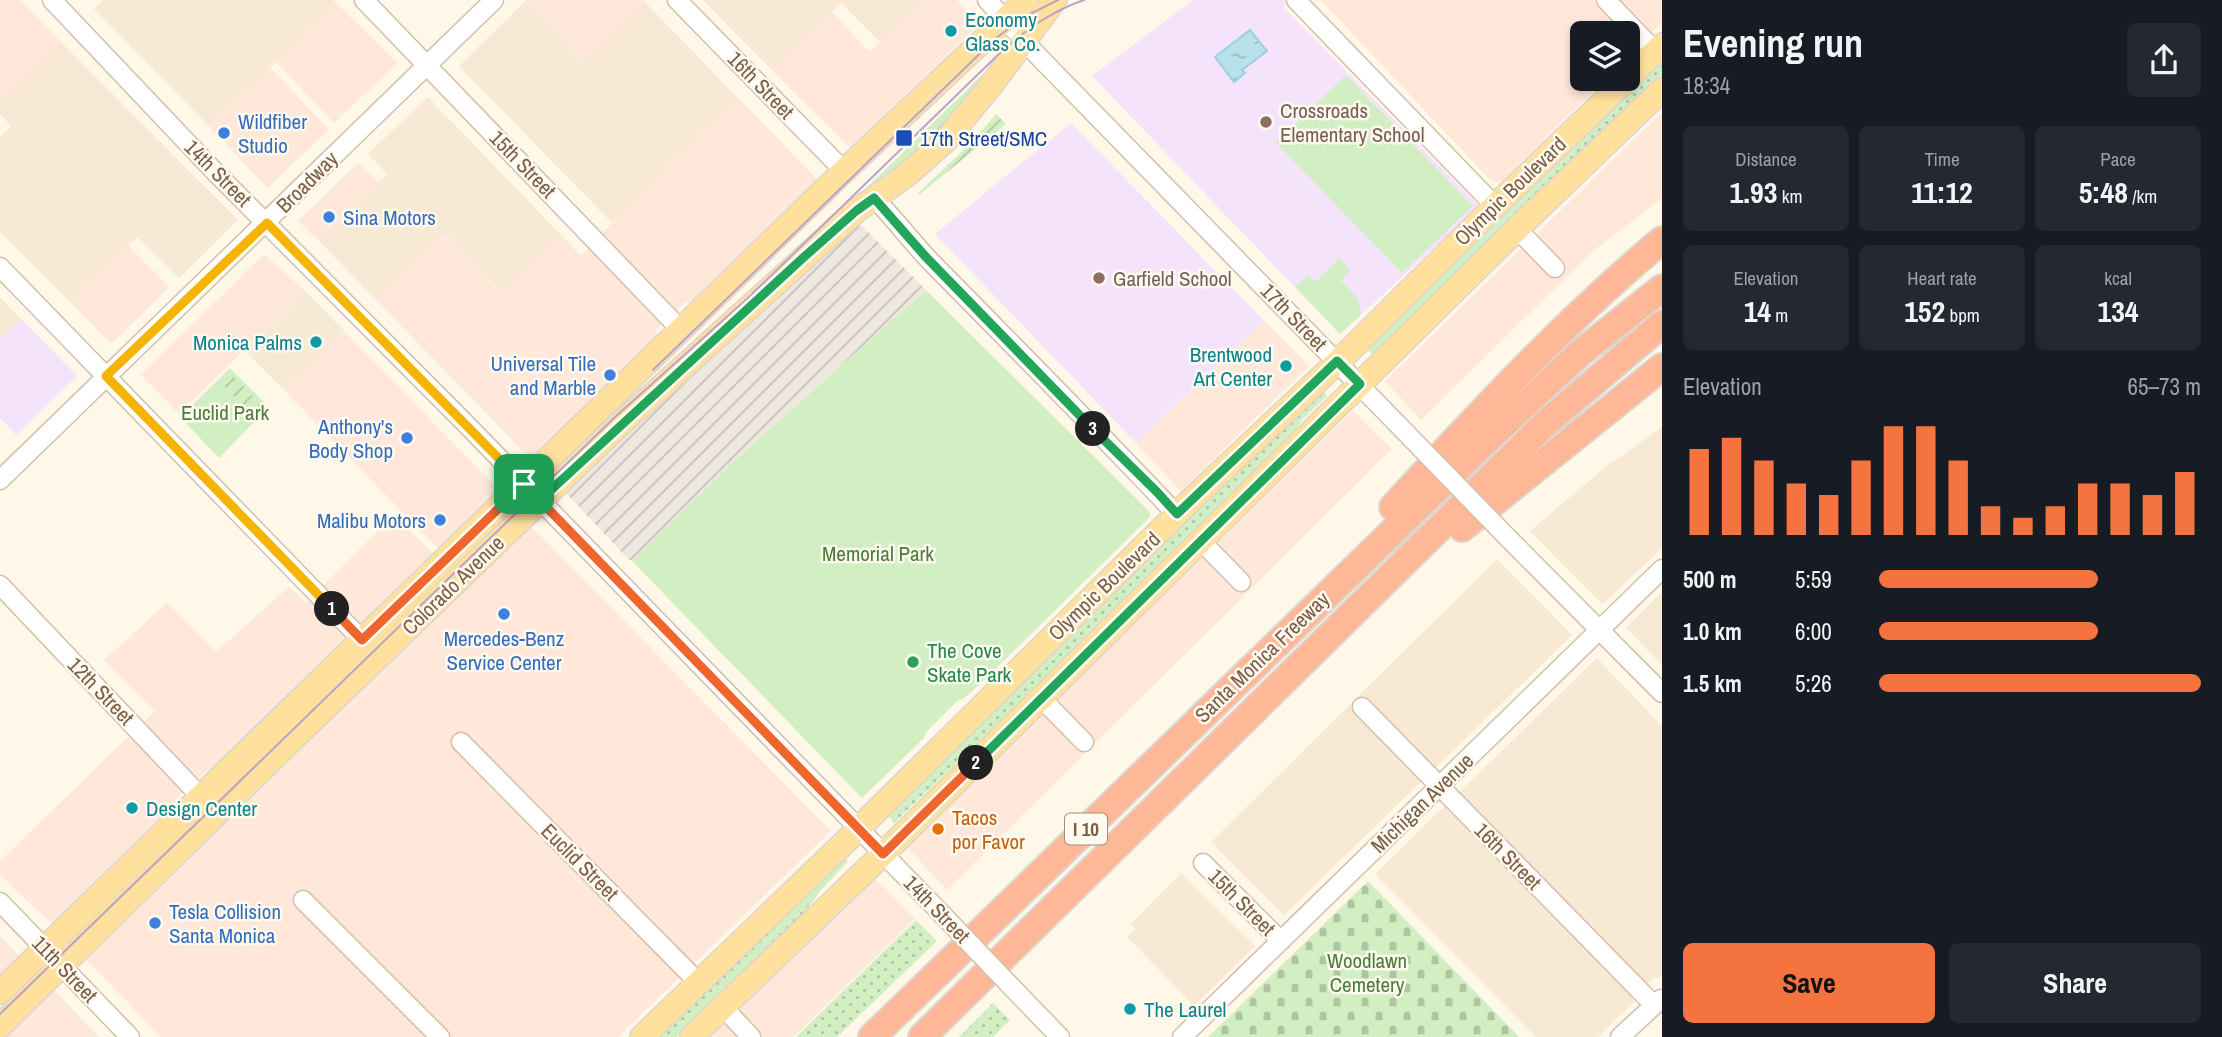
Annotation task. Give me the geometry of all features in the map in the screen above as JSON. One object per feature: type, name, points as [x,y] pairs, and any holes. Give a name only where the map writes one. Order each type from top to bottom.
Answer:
[{"type":"highway","points":[[1299,620],[1385,517],[1503,389],[1557,334],[1662,240]]},
{"type":"highway","name":"Santa Monica Freeway","points":[[872,1037],[1299,620],[1579,354],[1662,288]]},
{"type":"highway","name":"Santa Monica Freeway","points":[[922,1037],[1547,422],[1662,324]]},
{"type":"highway","points":[[1296,670],[1335,647],[1466,524],[1662,367]]},
{"type":"main road","name":"Colorado Avenue","points":[[0,1026],[532,492],[681,330],[844,171],[1026,0]]},
{"type":"main road","name":"Colorado Avenue","points":[[0,992],[362,640],[856,211],[908,174],[945,141],[1055,0]]},
{"type":"main road","name":"Olympic Boulevard","points":[[1640,66],[1659,48]]},
{"type":"main road","name":"Olympic Boulevard","points":[[692,1037],[883,854],[1517,229],[1662,90]]},
{"type":"main road","name":"Olympic Boulevard","points":[[642,1037],[1614,91]]},
{"type":"street","name":"14th Street","points":[[52,0],[216,173],[532,492],[1060,1037]]},
{"type":"street","name":"15th Street","points":[[364,0],[681,330]]},
{"type":"street","name":"Broadway","points":[[0,480],[494,0]]},
{"type":"street","name":"16th Street","points":[[677,0],[844,171]]},
{"type":"street","name":"17th Street","points":[[987,0],[1510,540],[1662,693]]},
{"type":"street","points":[[1296,0],[1495,206]]},
{"type":"street","points":[[1606,0],[1659,48]]},
{"type":"street","points":[[874,198],[929,260],[1177,514]]},
{"type":"street","points":[[1517,229],[1555,268]]},
{"type":"street","points":[[0,267],[362,640]]},
{"type":"street","points":[[1200,540],[1241,582]]},
{"type":"street","name":"Michigan Avenue","points":[[1182,1037],[1662,569]]},
{"type":"street","name":"12th Street","points":[[0,585],[201,797]]},
{"type":"street","points":[[1041,698],[1084,742]]},
{"type":"street","name":"16th Street","points":[[1362,707],[1439,787],[1658,1001]]},
{"type":"street","name":"Euclid Street","points":[[461,742],[698,982]]},
{"type":"street","name":"15th Street","points":[[1203,863],[1281,941]]},
{"type":"street","points":[[303,900],[440,1037]]},
{"type":"street","name":"11th Street","points":[[0,902],[130,1037]]},
{"type":"street","points":[[1620,1037],[1658,1001]]},
{"type":"street","points":[[723,1007],[751,1037]]},
{"type":"shaded area","points":[[0,0],[20,0],[60,41],[0,100]]},
{"type":"shaded area","points":[[103,0],[333,0],[338,5],[208,125],[94,9]]},
{"type":"shaded area","points":[[526,0],[586,61],[644,1],[739,99],[612,223],[459,66]]},
{"type":"shaded area","points":[[526,0],[643,0],[644,1],[586,61]]},
{"type":"shaded area","points":[[703,0],[924,0],[880,42],[841,3],[772,70]]},
{"type":"shaded area","points":[[924,0],[957,0],[979,24],[850,148],[772,70],[832,12],[870,52]]},
{"type":"shaded area","name":"Crossroads Elementary School","points":[[1193,0],[1289,0],[1283,7],[1479,206],[1340,334],[1092,76]]},
{"type":"shaded area","points":[[1321,0],[1662,0],[1662,22],[1640,45],[1640,21],[1570,21],[1570,91],[1593,91],[1503,180],[1493,183]]},
{"type":"shaded area","points":[[338,5],[398,63],[334,123],[276,62]]},
{"type":"shaded area","points":[[60,41],[238,220],[179,278],[137,237],[70,302],[0,232],[0,137],[11,126],[0,114],[0,100]]},
{"type":"shaded area","points":[[270,67],[329,130],[267,188],[208,125]]},
{"type":"shaded area","points":[[428,97],[561,235],[501,292],[444,233],[375,299],[318,240],[387,174],[368,154]]},
{"type":"shaded area","points":[[739,99],[818,180],[690,304],[686,301],[655,330],[658,335],[531,459],[375,299],[444,233],[501,292],[561,235],[581,256]]},
{"type":"shaded area","points":[[1662,112],[1662,198],[1592,252],[1421,420],[1385,381]]},
{"type":"shaded area","name":"Garfield School","points":[[1071,123],[1264,321],[1136,443],[935,234]]},
{"type":"shaded area","points":[[358,163],[378,182],[318,240],[298,221]]},
{"type":"shaded area","points":[[856,225],[862,226],[926,290],[734,461],[632,561],[628,559],[565,492],[624,434],[632,431]]},
{"type":"shaded area","points":[[128,245],[169,287],[111,344],[70,302]]},
{"type":"shaded area","points":[[264,254],[305,291],[179,414],[141,375]]},
{"type":"shaded area","name":"Monica Palms","points":[[305,291],[344,331],[283,389],[244,350]]},
{"type":"shaded area","points":[[0,297],[21,319],[0,339]]},
{"type":"shaded area","points":[[21,319],[77,376],[16,435],[0,418],[0,339]]},
{"type":"shaded area","points":[[1264,321],[1309,366],[1181,491],[1136,443]]},
{"type":"shaded area","points":[[344,331],[498,489],[498,493],[439,550],[283,389]]},
{"type":"shaded area","points":[[1353,411],[1392,449],[947,890],[906,846]]},
{"type":"shaded area","points":[[1662,427],[1662,548],[1601,603],[1530,531],[1602,470]]},
{"type":"shaded area","points":[[394,515],[436,557],[212,771],[209,769],[177,798],[178,802],[54,926],[0,875],[0,861],[155,711],[104,660],[167,603],[216,652],[289,587],[306,603]]},
{"type":"shaded area","points":[[530,525],[831,831],[618,1037],[161,1037],[85,958]]},
{"type":"shaded area","points":[[1497,559],[1572,635],[1284,915],[1211,842]]},
{"type":"shaded area","points":[[1662,592],[1662,665],[1626,628]]},
{"type":"shaded area","points":[[1597,658],[1662,726],[1662,975],[1658,979],[1654,977],[1632,998],[1634,1002],[1598,1037],[1536,1037],[1375,874]]},
{"type":"shaded area","points":[[1181,873],[1255,946],[1194,1006],[1127,937],[1135,929],[1131,924]]},
{"type":"shaded area","points":[[875,878],[915,919],[793,1037],[711,1037]]},
{"type":"shaded area","points":[[0,936],[21,958],[0,979]]},
{"type":"shaded area","points":[[52,988],[99,1037],[2,1037]]},
{"type":"green space","points":[[1662,54],[1662,80],[1374,356],[1368,350],[1398,320],[1413,297],[1624,91],[1640,91],[1640,75]]},
{"type":"green space","points":[[984,73],[986,74],[937,139],[851,203]]},
{"type":"green space","points":[[1346,75],[1473,206],[1402,273],[1276,143]]},
{"type":"green space","points":[[996,114],[1006,124],[918,193],[970,144]]},
{"type":"green space","points":[[1339,258],[1350,270],[1341,281],[1355,296],[1360,310],[1360,316],[1340,334],[1295,287],[1308,275],[1315,282]]},
{"type":"green space","name":"Memorial Park","points":[[926,290],[1150,512],[1150,517],[978,686],[957,701],[926,732],[924,738],[862,798],[632,561],[734,461]]},
{"type":"green space","name":"Euclid Park","points":[[230,368],[269,407],[219,458],[180,417]]},
{"type":"green space","points":[[233,376],[264,407],[254,416],[223,385]]},
{"type":"green space","points":[[1321,388],[1327,396],[1303,419],[1280,451],[894,823],[888,815],[918,782]]},
{"type":"green space","points":[[842,854],[848,861],[800,918],[677,1037],[652,1037]]},
{"type":"green space","name":"Woodlawn Cemetery","points":[[1368,881],[1519,1037],[1208,1037]]},
{"type":"green space","points":[[916,920],[937,941],[837,1037],[796,1037]]},
{"type":"green space","points":[[993,1003],[1010,1020],[993,1037],[959,1037]]},
{"type":"water","points":[[1250,30],[1267,51],[1242,70],[1245,73],[1234,82],[1215,57]]},
{"type":"tram line","points":[[653,370],[996,38],[1026,16],[1058,0]]},
{"type":"tram line","points":[[0,1014],[615,417],[748,298],[1005,48],[1042,20],[1084,0]]},
{"type":"place","name":"Economy Glass Co.","points":[[951,31]]},
{"type":"place","name":"Crossroads Elementary School","points":[[1266,122]]},
{"type":"place","name":"Wildfiber Studio","points":[[224,133]]},
{"type":"place","name":"17th Street/SMC","points":[[904,138]]},
{"type":"place","name":"Sina Motors","points":[[329,217]]},
{"type":"place","name":"Garfield School","points":[[1099,278]]},
{"type":"place","name":"Monica Palms","points":[[316,342]]},
{"type":"place","name":"Brentwood Art Center","points":[[1286,366]]},
{"type":"place","name":"Universal Tile and Marble","points":[[610,375]]},
{"type":"place","name":"Anthony's Body Shop","points":[[407,438]]},
{"type":"place","name":"Malibu Motors","points":[[440,520]]},
{"type":"place","name":"Mercedes-Benz Service Center","points":[[504,614]]},
{"type":"place","name":"The Cove Skate Park","points":[[913,662]]},
{"type":"place","name":"Design Center","points":[[132,808]]},
{"type":"place","name":"Tacos por Favor","points":[[938,829]]},
{"type":"place","name":"Tesla Collision Santa Monica","points":[[155,923]]},
{"type":"place","name":"The Laurel","points":[[1130,1009]]},
{"type":"route","points":[[524,484],[267,223],[106,376],[362,640],[524,484],[883,854],[1360,384],[1337,361],[1177,514],[929,260],[874,198],[804,257],[540,500],[524,484]]}]
